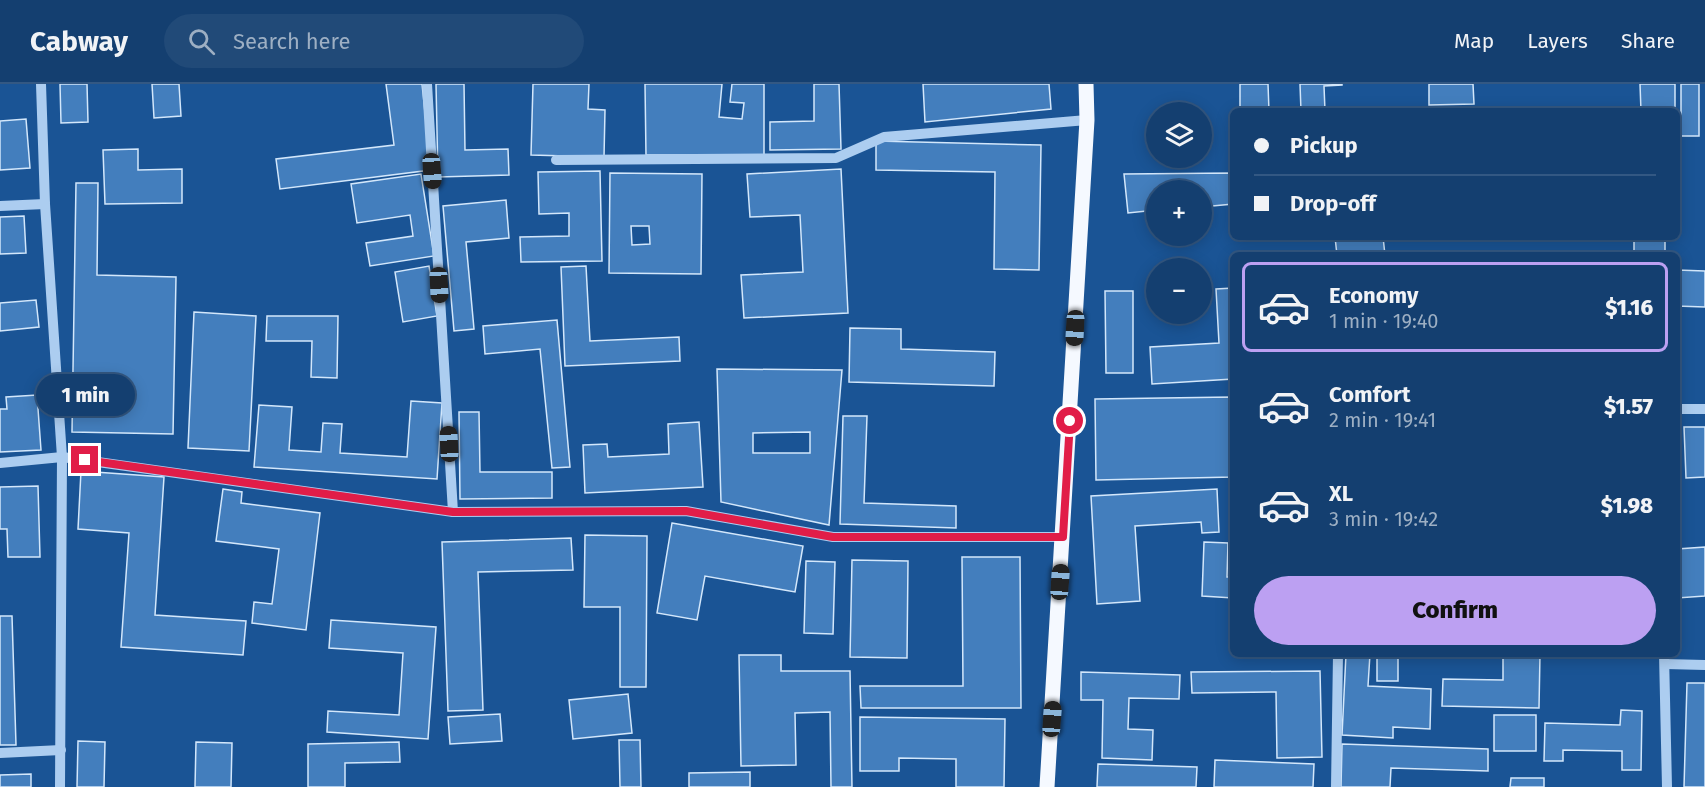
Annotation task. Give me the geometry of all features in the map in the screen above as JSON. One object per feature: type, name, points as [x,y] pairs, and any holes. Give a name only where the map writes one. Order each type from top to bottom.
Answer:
[{"type":"main road","points":[[1047,787],[1087,120],[1086,84]]},
{"type":"street","points":[[41,84],[45,204],[62,457],[60,787]]},
{"type":"street","points":[[428,84],[453,512]]},
{"type":"street","points":[[556,160],[836,158],[884,137],[1087,120]]},
{"type":"street","points":[[0,206],[45,204]]},
{"type":"street","points":[[1680,409],[1705,409]]},
{"type":"street","points":[[0,463],[62,457],[453,512],[686,511],[833,537],[1063,537]]},
{"type":"street","points":[[1336,787],[1338,657]]},
{"type":"street","points":[[1667,787],[1664,659],[1705,665]]},
{"type":"street","points":[[0,753],[61,750]]},
{"type":"building","points":[[60,84],[87,84],[88,122],[61,123]]},
{"type":"building","points":[[152,84],[179,84],[181,116],[154,118]]},
{"type":"building","points":[[386,84],[422,84],[431,170],[280,189],[276,159],[394,145]]},
{"type":"building","points":[[436,84],[464,84],[465,150],[508,149],[509,175],[438,177]]},
{"type":"building","points":[[533,84],[589,84],[588,109],[605,110],[604,157],[531,155]]},
{"type":"building","points":[[645,84],[722,84],[719,117],[742,119],[744,103],[730,102],[732,84],[764,84],[764,155],[646,155]]},
{"type":"building","points":[[814,84],[839,84],[841,149],[770,150],[770,122],[814,121]]},
{"type":"building","points":[[923,84],[1049,84],[1051,109],[925,122]]},
{"type":"building","points":[[1240,84],[1268,84],[1269,108],[1240,108]]},
{"type":"building","points":[[1300,84],[1342,84],[1324,86],[1325,108],[1301,108]]},
{"type":"building","points":[[1429,84],[1473,84],[1474,104],[1429,105]]},
{"type":"building","points":[[1640,84],[1675,84],[1675,108],[1641,108]]},
{"type":"building","points":[[1681,84],[1699,84],[1699,136],[1681,136]]},
{"type":"building","points":[[26,119],[30,168],[0,170],[0,121]]},
{"type":"building","points":[[876,141],[1041,145],[1039,270],[994,269],[995,172],[876,170]]},
{"type":"building","points":[[138,149],[138,170],[182,169],[182,203],[105,204],[103,150]]},
{"type":"building","points":[[841,169],[848,313],[744,318],[741,275],[803,272],[800,215],[750,217],[747,174]]},
{"type":"building","points":[[600,171],[602,261],[521,262],[520,237],[569,236],[569,213],[539,214],[538,172]]},
{"type":"building","points":[[610,173],[702,174],[701,274],[609,273]],"holes":[[[631,226],[649,226],[650,244],[632,245]]]},
{"type":"building","points":[[1230,173],[1230,204],[1212,206],[1212,180],[1146,180],[1146,211],[1128,213],[1124,174]]},
{"type":"building","points":[[421,174],[434,256],[370,266],[366,243],[413,236],[410,215],[357,223],[351,184]]},
{"type":"building","points":[[76,183],[98,183],[97,275],[176,277],[173,434],[72,432]]},
{"type":"building","points":[[506,200],[509,238],[466,242],[474,329],[454,331],[443,206]]},
{"type":"building","points":[[24,216],[26,253],[0,254],[0,217]]},
{"type":"building","points":[[1335,240],[1383,240],[1385,252],[1337,252]]},
{"type":"building","points":[[1634,240],[1665,240],[1665,252],[1634,252]]},
{"type":"building","points":[[429,266],[437,316],[403,322],[395,272]]},
{"type":"building","points":[[586,266],[590,341],[679,337],[680,361],[565,366],[561,267]]},
{"type":"building","points":[[1680,270],[1705,271],[1705,307],[1680,306]]},
{"type":"building","points":[[1230,288],[1230,379],[1152,384],[1150,347],[1219,343],[1216,289]]},
{"type":"building","points":[[1105,291],[1133,291],[1133,373],[1106,373]]},
{"type":"building","points":[[36,300],[39,327],[0,331],[0,303]]},
{"type":"building","points":[[194,312],[256,316],[249,451],[188,448]]},
{"type":"building","points":[[267,316],[338,316],[337,378],[311,377],[312,341],[266,341]]},
{"type":"building","points":[[557,320],[570,467],[552,468],[540,349],[485,354],[483,326]]},
{"type":"building","points":[[850,328],[901,329],[901,349],[995,352],[994,386],[849,382]]},
{"type":"building","points":[[717,369],[842,370],[829,525],[721,502]],"holes":[[[810,432],[810,453],[753,453],[753,433]]]},
{"type":"building","points":[[37,395],[41,450],[0,452],[0,409],[7,409],[6,397]]},
{"type":"building","points":[[1230,397],[1230,477],[1096,480],[1095,399]]},
{"type":"building","points":[[411,401],[442,403],[437,479],[254,467],[259,405],[292,407],[289,450],[321,452],[323,423],[342,424],[340,453],[407,457]]},
{"type":"building","points":[[459,412],[479,412],[480,472],[552,472],[552,498],[460,499]]},
{"type":"building","points":[[843,416],[867,416],[864,503],[956,506],[956,528],[840,524]]},
{"type":"building","points":[[699,422],[703,487],[585,493],[583,445],[607,444],[608,457],[669,454],[668,424]]},
{"type":"building","points":[[1684,427],[1705,427],[1705,477],[1686,478]]},
{"type":"building","points":[[81,471],[164,477],[155,615],[246,621],[243,655],[121,647],[129,533],[78,529]]},
{"type":"building","points":[[38,486],[40,557],[8,557],[7,529],[0,529],[0,487]]},
{"type":"building","points":[[223,489],[242,492],[241,503],[320,513],[306,630],[252,623],[254,602],[272,604],[279,549],[216,541]]},
{"type":"building","points":[[1217,489],[1219,532],[1202,533],[1201,522],[1135,526],[1140,601],[1097,604],[1091,496]]},
{"type":"building","points":[[672,523],[803,546],[795,592],[705,576],[697,620],[657,613]]},
{"type":"building","points":[[585,535],[647,536],[646,687],[620,687],[620,607],[584,607]]},
{"type":"building","points":[[571,538],[573,570],[478,572],[483,710],[448,711],[442,542]]},
{"type":"building","points":[[1204,542],[1228,543],[1227,577],[1230,577],[1230,598],[1202,596]]},
{"type":"building","points":[[1705,547],[1705,596],[1680,598],[1680,549]]},
{"type":"building","points":[[962,557],[1020,557],[1021,708],[861,708],[860,686],[963,686]]},
{"type":"building","points":[[852,560],[908,561],[907,658],[850,657]]},
{"type":"building","points":[[806,561],[835,562],[833,634],[804,633]]},
{"type":"building","points":[[0,616],[12,616],[16,745],[0,745]]},
{"type":"building","points":[[331,620],[436,627],[428,739],[327,732],[328,711],[399,715],[403,653],[329,648]]},
{"type":"building","points":[[739,655],[781,655],[781,671],[850,671],[852,787],[831,787],[830,712],[795,713],[796,765],[741,766]]},
{"type":"building","points":[[1346,657],[1370,657],[1368,686],[1431,689],[1430,729],[1393,727],[1393,738],[1342,735]]},
{"type":"building","points":[[1377,657],[1398,657],[1398,681],[1377,681]]},
{"type":"building","points":[[1503,657],[1540,657],[1539,708],[1442,706],[1443,679],[1503,680]]},
{"type":"building","points":[[1320,671],[1322,757],[1277,758],[1276,692],[1192,693],[1191,672]]},
{"type":"building","points":[[1081,672],[1180,675],[1179,699],[1129,698],[1128,729],[1153,730],[1152,760],[1102,758],[1103,700],[1081,700]]},
{"type":"building","points":[[1687,683],[1705,683],[1705,787],[1684,787]]},
{"type":"building","points":[[628,694],[632,733],[573,739],[569,700]]},
{"type":"building","points":[[1621,710],[1642,711],[1641,770],[1622,770],[1622,751],[1563,750],[1563,761],[1544,761],[1545,723],[1620,725]]},
{"type":"building","points":[[500,714],[502,741],[450,744],[448,717]]},
{"type":"building","points":[[1494,715],[1536,715],[1536,751],[1494,751]]},
{"type":"building","points":[[860,717],[1005,719],[1004,787],[956,787],[956,759],[899,758],[899,771],[860,771]]},
{"type":"building","points":[[619,740],[640,740],[641,787],[620,787]]},
{"type":"building","points":[[78,741],[105,742],[104,787],[77,787]]},
{"type":"building","points":[[196,742],[232,743],[231,787],[195,787]]},
{"type":"building","points":[[399,742],[400,762],[345,763],[345,787],[308,787],[308,744]]},
{"type":"building","points":[[1342,744],[1488,749],[1488,771],[1391,768],[1390,787],[1341,787]]},
{"type":"building","points":[[1215,760],[1314,764],[1313,787],[1214,787]]},
{"type":"building","points":[[1098,764],[1197,767],[1196,787],[1097,787]]},
{"type":"building","points":[[750,772],[750,787],[689,787],[689,773]]},
{"type":"building","points":[[31,774],[31,787],[0,787],[0,775]]},
{"type":"building","points":[[1511,778],[1544,778],[1544,787],[1510,787]]},
{"type":"route","points":[[85,460],[453,512],[686,511],[833,537],[1063,537],[1070,421]]}]
